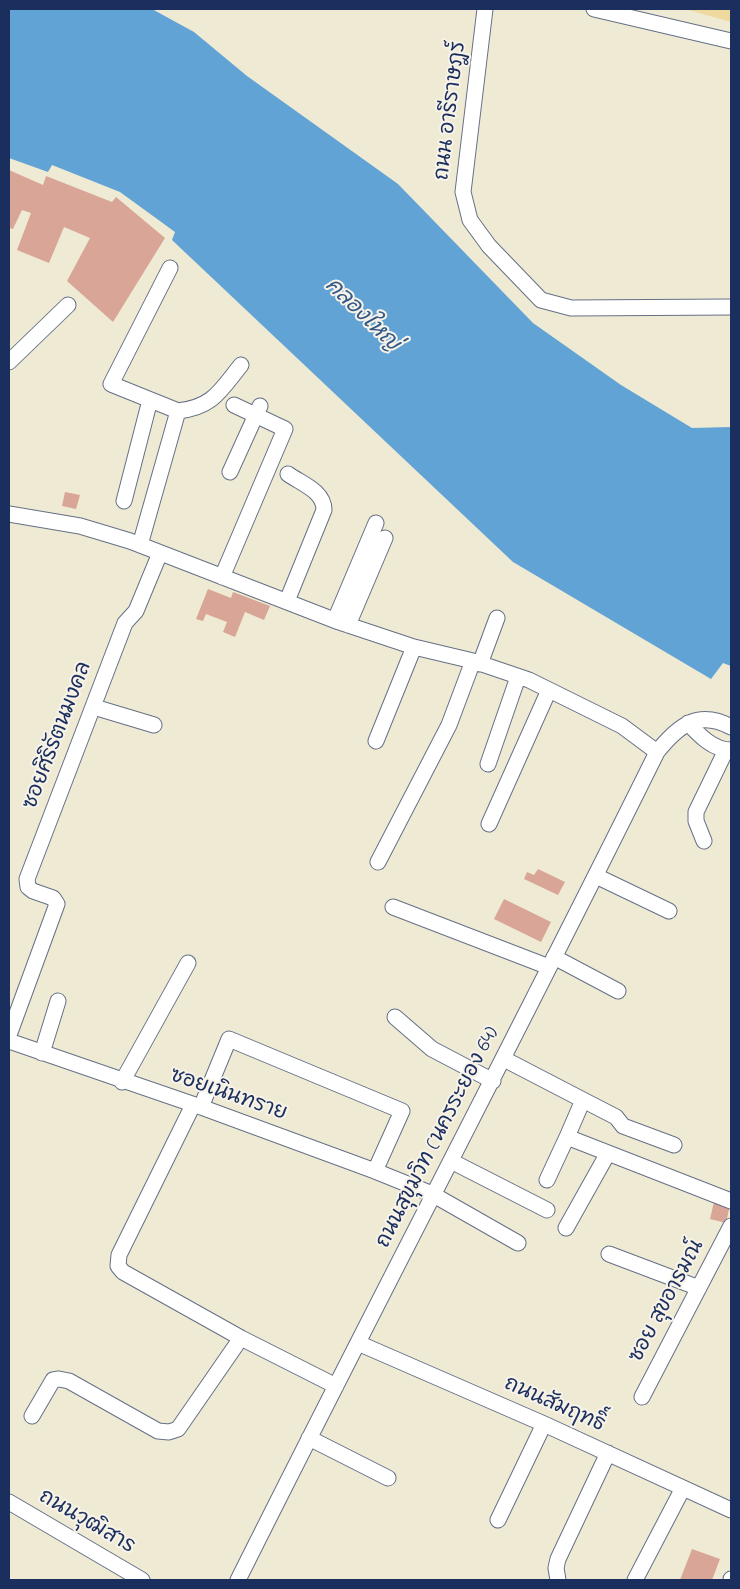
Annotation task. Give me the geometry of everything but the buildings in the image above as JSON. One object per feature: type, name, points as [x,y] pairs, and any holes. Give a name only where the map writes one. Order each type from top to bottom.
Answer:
[{"type":"street","name":"ถนน อารีราษฎร์","points":[[485,9],[463,192],[470,220],[489,246],[541,300],[571,308],[731,307]]},
{"type":"street","points":[[594,9],[731,41]]},
{"type":"street","points":[[170,268],[111,384],[178,411],[196,409],[212,401],[240,365]]},
{"type":"street","points":[[9,362],[68,305]]},
{"type":"street","points":[[124,501],[150,400]]},
{"type":"street","points":[[222,577],[285,429],[258,410],[234,405]]},
{"type":"street","points":[[230,472],[258,410]]},
{"type":"street","points":[[140,545],[178,411]]},
{"type":"street","points":[[287,601],[324,510],[324,502],[319,495],[288,474]]},
{"type":"street","points":[[9,514],[80,526],[140,545],[342,622],[414,646],[476,662],[518,677],[622,726],[657,752]]},
{"type":"street","points":[[342,622],[376,523]]},
{"type":"street","points":[[342,622],[385,538]]},
{"type":"street","name":"ซอยศิริรัตนมงคล","points":[[9,1035],[57,904],[53,898],[33,891],[28,887],[27,879],[125,623],[136,611],[160,553]]},
{"type":"street","points":[[378,862],[449,725],[497,618]]},
{"type":"street","points":[[376,741],[414,646]]},
{"type":"street","points":[[488,764],[518,677]]},
{"type":"street","points":[[489,824],[549,690]]},
{"type":"street","points":[[94,706],[154,725]]},
{"type":"street","points":[[704,840],[696,821],[696,812],[728,750],[702,738],[688,722],[706,718],[720,720],[731,727]]},
{"type":"street","name":"ถนนสุขุมวิท (นครระยอง 64)","points":[[238,1580],[432,1194],[493,1081],[657,752],[666,741],[688,722]]},
{"type":"street","points":[[596,876],[669,911]]},
{"type":"street","points":[[393,907],[552,962],[618,991]]},
{"type":"street","points":[[122,1082],[188,963]]},
{"type":"street","points":[[42,1054],[58,1001]]},
{"type":"street","points":[[395,1017],[432,1049],[493,1081]]},
{"type":"street","points":[[336,1386],[241,1338],[123,1272],[118,1266],[119,1256],[197,1106],[229,1039],[402,1111],[375,1171]]},
{"type":"street","name":"ซอยเนินทราย","points":[[9,1041],[122,1082],[197,1106],[375,1171],[432,1194],[518,1244]]},
{"type":"street","points":[[504,1059],[616,1117],[623,1126],[674,1146]]},
{"type":"street","points":[[547,1180],[583,1100]]},
{"type":"street","points":[[567,1137],[731,1201]]},
{"type":"street","points":[[566,1228],[608,1153]]},
{"type":"street","points":[[451,1161],[547,1210]]},
{"type":"street","name":"ซอย สุขอารมณ์","points":[[642,1397],[731,1226]]},
{"type":"street","points":[[608,1254],[699,1288]]},
{"type":"street","points":[[32,1416],[53,1380],[59,1379],[69,1381],[158,1431],[170,1432],[178,1429],[241,1338]]},
{"type":"street","name":"ถนนสัมฤทธิ์","points":[[358,1343],[544,1424],[731,1510]]},
{"type":"street","points":[[498,1520],[544,1424]]},
{"type":"street","points":[[309,1438],[388,1478]]},
{"type":"street","points":[[558,1580],[556,1568],[558,1559],[608,1453]]},
{"type":"street","points":[[635,1580],[683,1488]]},
{"type":"street","name":"ถนนวุฒิสาร","points":[[9,1502],[142,1580]]},
{"type":"sand","points":[[685,9],[731,9],[731,22]]},
{"type":"water","name":"คลองใหญ่","points":[[9,9],[152,9],[194,32],[247,76],[398,184],[533,323],[621,385],[692,428],[731,427],[731,666],[723,663],[711,679],[513,562],[172,240],[175,232],[120,192],[52,165],[48,172],[9,158]]}]
